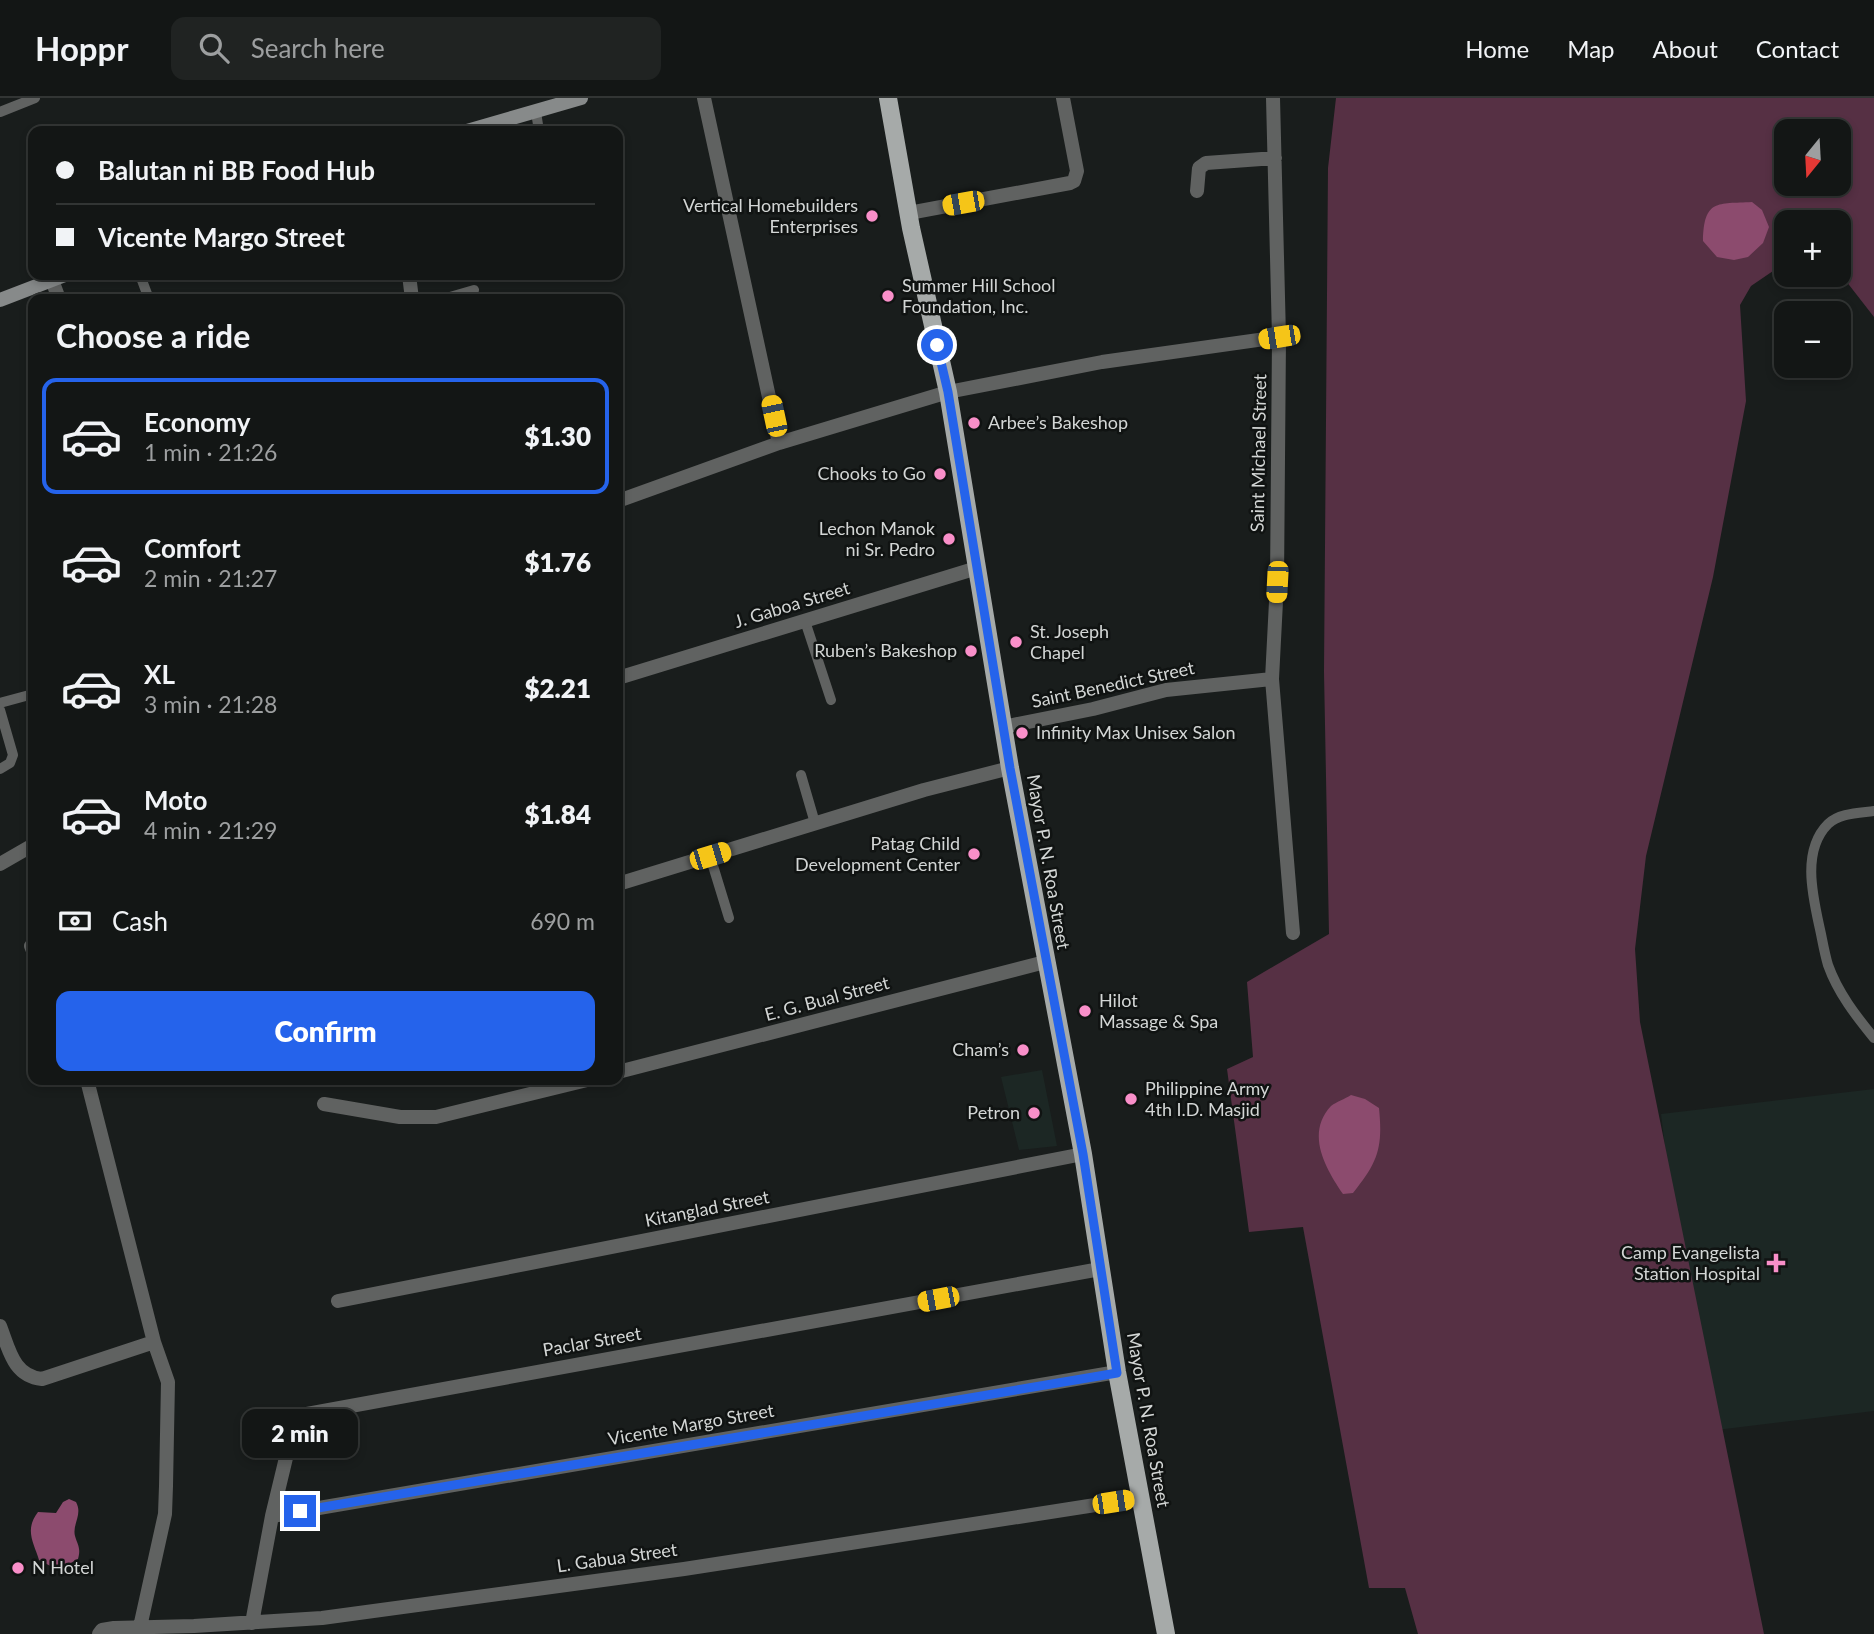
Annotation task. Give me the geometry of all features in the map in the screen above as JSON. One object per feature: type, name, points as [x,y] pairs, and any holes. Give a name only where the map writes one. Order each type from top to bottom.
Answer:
[{"type":"main road","points":[[485,126],[581,98]]},
{"type":"main road","name":"Mayor P. N. Roa Street","points":[[888,98],[909,213],[948,392],[1010,768],[1083,1154],[1117,1373],[1166,1634]]},
{"type":"main road","points":[[0,300],[50,280]]},
{"type":"street","points":[[704,98],[779,443]]},
{"type":"street","points":[[909,213],[1074,181],[1077,171],[1063,98]]},
{"type":"street","name":"Saint Michael Street","points":[[1273,98],[1279,337],[1277,582],[1272,680],[1293,933]]},
{"type":"street","points":[[1197,191],[1199,168],[1206,163],[1275,158]]},
{"type":"street","points":[[623,499],[779,443],[948,392],[1102,362],[1279,337]]},
{"type":"street","name":"J. Gaboa Street","points":[[623,676],[977,568]]},
{"type":"street","name":"Saint Benedict Street","points":[[1003,727],[1093,709],[1166,690],[1272,680]]},
{"type":"street","points":[[623,882],[924,790],[1010,768]]},
{"type":"street","points":[[0,864],[28,848]]},
{"type":"street","name":"E. G. Bual Street","points":[[623,1071],[1045,962]]},
{"type":"street","points":[[87,1085],[154,1342],[168,1382],[164,1514],[140,1627]]},
{"type":"street","points":[[324,1104],[400,1116],[436,1117],[567,1085]]},
{"type":"street","name":"Kitanglad Street","points":[[338,1301],[1083,1154]]},
{"type":"street","name":"Paclar Street","points":[[252,1623],[272,1516],[291,1437],[299,1419],[307,1414],[1100,1269]]},
{"type":"street","points":[[0,1326],[16,1368],[32,1378],[42,1379],[154,1342]]},
{"type":"street","name":"Vicente Margo Street","points":[[272,1516],[1117,1373]]},
{"type":"street","name":"L. Gabua Street","points":[[99,1634],[102,1630],[114,1628],[194,1630],[322,1618],[671,1571],[1140,1498]]},
{"type":"lane","points":[[0,112],[35,98]]},
{"type":"lane","points":[[536,112],[539,126]]},
{"type":"lane","points":[[460,294],[474,290]]},
{"type":"lane","points":[[805,621],[831,700]]},
{"type":"lane","points":[[0,703],[28,695]]},
{"type":"lane","points":[[0,710],[13,755],[10,763],[0,769]]},
{"type":"lane","points":[[802,775],[815,823]]},
{"type":"lane","points":[[1874,811],[1847,815],[1830,822],[1820,835],[1812,861],[1812,891],[1828,965],[1850,1010],[1874,1038]]},
{"type":"lane","points":[[710,856],[729,918]]},
{"type":"shaded area","points":[[1336,98],[1874,98],[1874,317],[1851,287],[1851,210],[1774,210],[1774,271],[1751,286],[1740,305],[1746,401],[1713,577],[1646,856],[1635,949],[1640,1022],[1764,1634],[1418,1634],[1405,1588],[1369,1588],[1303,1227],[1249,1232],[1227,1069],[1253,1057],[1247,982],[1329,934],[1324,672],[1328,168]]},
{"type":"shaded area","points":[[1752,202],[1762,210],[1769,227],[1763,243],[1748,257],[1734,260],[1717,257],[1703,241],[1706,217],[1715,206],[1721,204]]},
{"type":"shaded area","points":[[1042,1070],[1057,1146],[1019,1150],[1001,1077]]},
{"type":"shaded area","name":"Camp Evangelista Station Hospital","points":[[1874,1089],[1874,1411],[1700,1432],[1661,1114]]},
{"type":"shaded area","points":[[1351,1095],[1365,1099],[1379,1108],[1380,1134],[1377,1154],[1368,1172],[1353,1193],[1343,1194],[1325,1163],[1319,1140],[1323,1117],[1331,1106]]},
{"type":"shaded area","points":[[69,1499],[76,1502],[78,1507],[74,1532],[79,1555],[78,1559],[58,1570],[39,1560],[31,1531],[38,1512],[56,1513],[63,1502]]},
{"type":"place","name":"Vertical Homebuilders Enterprises","points":[[872,216]]},
{"type":"place","name":"Summer Hill School Foundation, Inc.","points":[[888,296]]},
{"type":"place","name":"Arbee’s Bakeshop","points":[[974,423]]},
{"type":"place","name":"Chooks to Go","points":[[940,474]]},
{"type":"place","name":"Lechon Manok ni Sr. Pedro","points":[[949,539]]},
{"type":"place","name":"St. Joseph Chapel","points":[[1016,642]]},
{"type":"place","name":"Ruben’s Bakeshop","points":[[971,651]]},
{"type":"place","name":"Infinity Max Unisex Salon","points":[[1022,733]]},
{"type":"place","name":"Patag Child Development Center","points":[[974,854]]},
{"type":"place","name":"Hilot Massage & Spa","points":[[1085,1011]]},
{"type":"place","name":"Cham’s","points":[[1023,1050]]},
{"type":"place","name":"Philippine Army 4th I.D. Masjid","points":[[1131,1099]]},
{"type":"place","name":"Petron","points":[[1034,1113]]},
{"type":"place","name":"Camp Evangelista Station Hospital","points":[[1776,1263]]},
{"type":"place","name":"N Hotel","points":[[18,1568]]},
{"type":"route","points":[[300,1511],[1117,1373],[1083,1154],[1045,962],[948,392],[937,345]]}]
